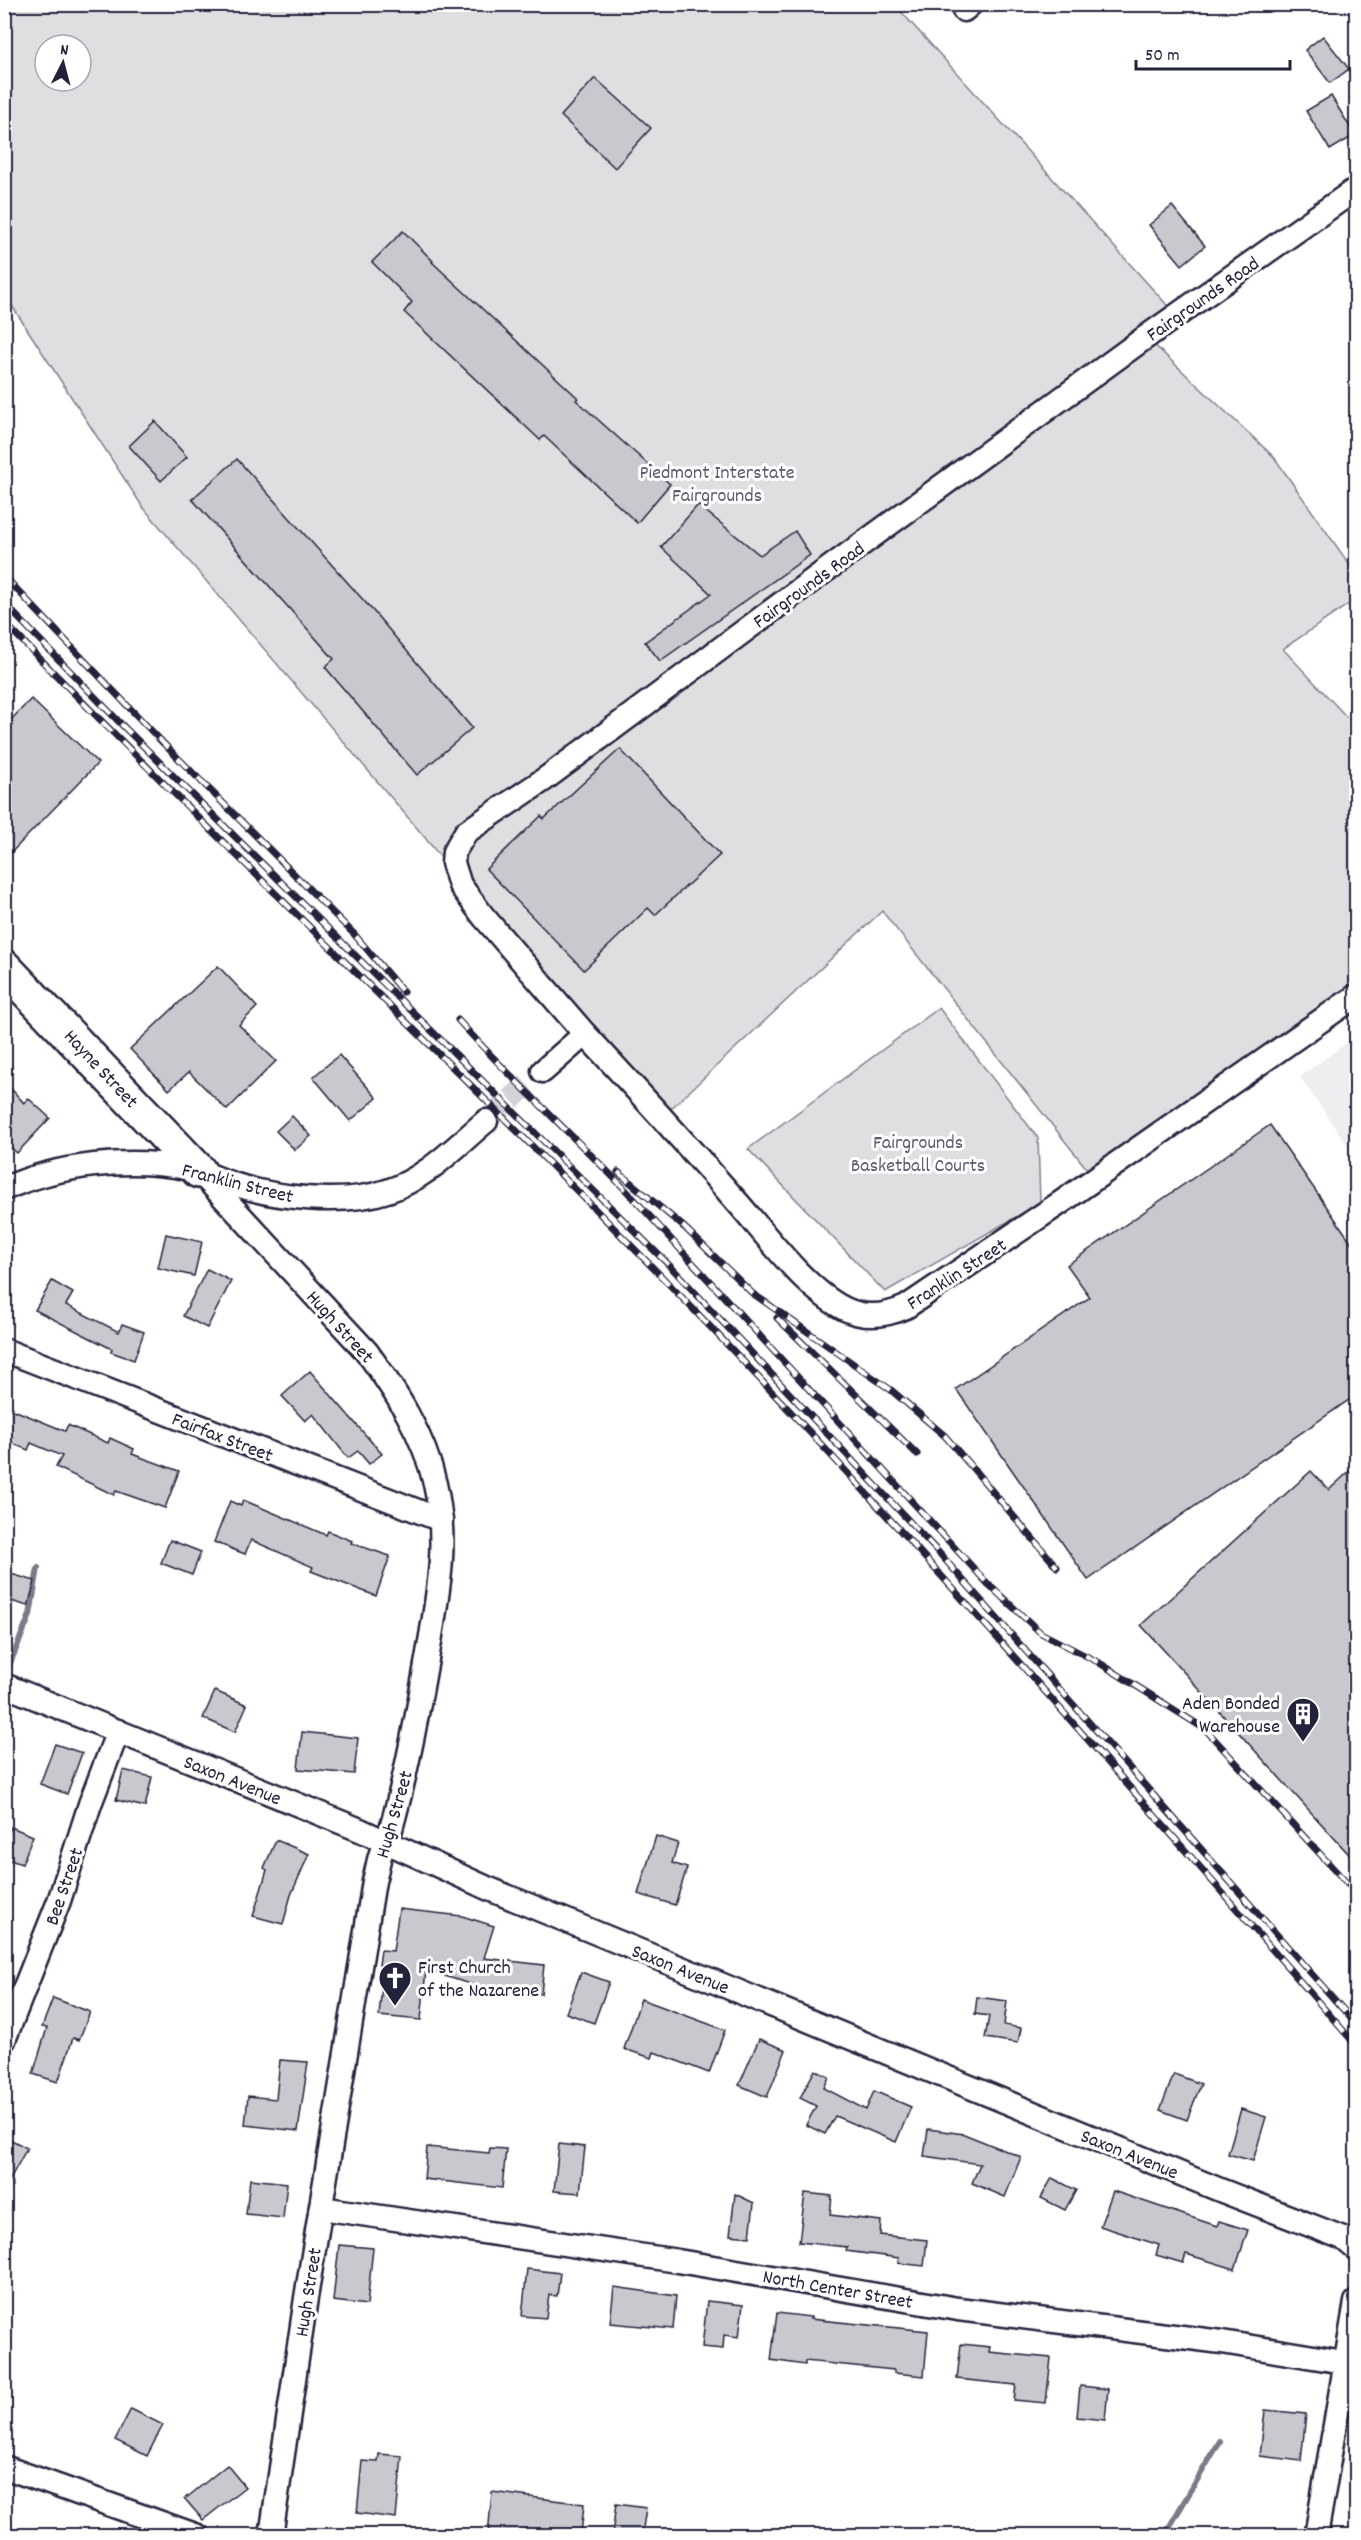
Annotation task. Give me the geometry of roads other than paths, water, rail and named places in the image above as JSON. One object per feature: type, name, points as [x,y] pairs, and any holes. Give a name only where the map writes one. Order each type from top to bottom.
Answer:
[{"type":"street","name":"Fairgrounds Road","points":[[585,1034],[460,885],[453,863],[454,852],[466,832],[545,778],[814,579],[1356,189]]},
{"type":"street","name":"Hayne Street","points":[[4,967],[199,1170]]},
{"type":"street","name":"Franklin Street","points":[[585,1034],[800,1273],[844,1308],[859,1314],[875,1316],[906,1307],[1064,1201],[1356,996]]},
{"type":"street","points":[[543,1071],[585,1034]]},
{"type":"street","name":"Franklin Street","points":[[4,1189],[54,1172],[98,1165],[142,1164],[199,1170],[232,1184],[297,1197],[330,1200],[369,1196],[388,1191],[418,1178],[486,1120]]},
{"type":"street","name":"Hugh Street","points":[[199,1170],[367,1352],[390,1384],[410,1418],[426,1453],[435,1484],[441,1520],[442,1571],[416,1728],[390,1833],[374,1881],[271,2535]]},
{"type":"street","name":"Fairfax Street","points":[[4,1350],[441,1520]]},
{"type":"street","name":"Saxon Avenue","points":[[4,1685],[386,1842],[487,1888],[1220,2190],[1343,2238],[1351,2242],[1356,2249]]},
{"type":"street","name":"Bee Street","points":[[4,2040],[59,1901],[90,1804],[118,1731]]},
{"type":"street","name":"North Center Street","points":[[321,2208],[678,2261],[958,2309],[1222,2342],[1352,2363]]},
{"type":"street","points":[[1316,2535],[1352,2363],[1356,2301]]},
{"type":"street","points":[[4,2467],[198,2535]]},
{"type":"waterway","points":[[8,1668],[30,1615],[38,1568]]},
{"type":"waterway","points":[[1164,2536],[1220,2441]]},
{"type":"tunnel","points":[[486,1121],[543,1071]]},
{"type":"railway","points":[[4,576],[163,743],[354,934],[403,992]]},
{"type":"railway","points":[[4,603],[125,728],[672,1268],[940,1554],[1356,2024]]},
{"type":"railway","points":[[4,622],[176,796],[611,1225],[781,1401],[948,1583],[1356,2045]]},
{"type":"railway","points":[[458,1020],[623,1187],[988,1584],[1041,1633],[1098,1662],[1205,1729],[1356,1893]]},
{"type":"railway","points":[[618,1172],[685,1228],[752,1293],[891,1390],[945,1436],[1057,1567]]},
{"type":"railway","points":[[777,1318],[917,1454]]},
{"type":"place","name":"Aden Bonded Warehouse","points":[[1303,1743]]},
{"type":"place","name":"First Church of the Nazarene","points":[[395,2007]]},
{"type":"park label","name":"Piedmont Interstate Fairgrounds","points":[[717,482]]},
{"type":"park label","name":"Fairgrounds Basketball Courts","points":[[918,1152]]}]
